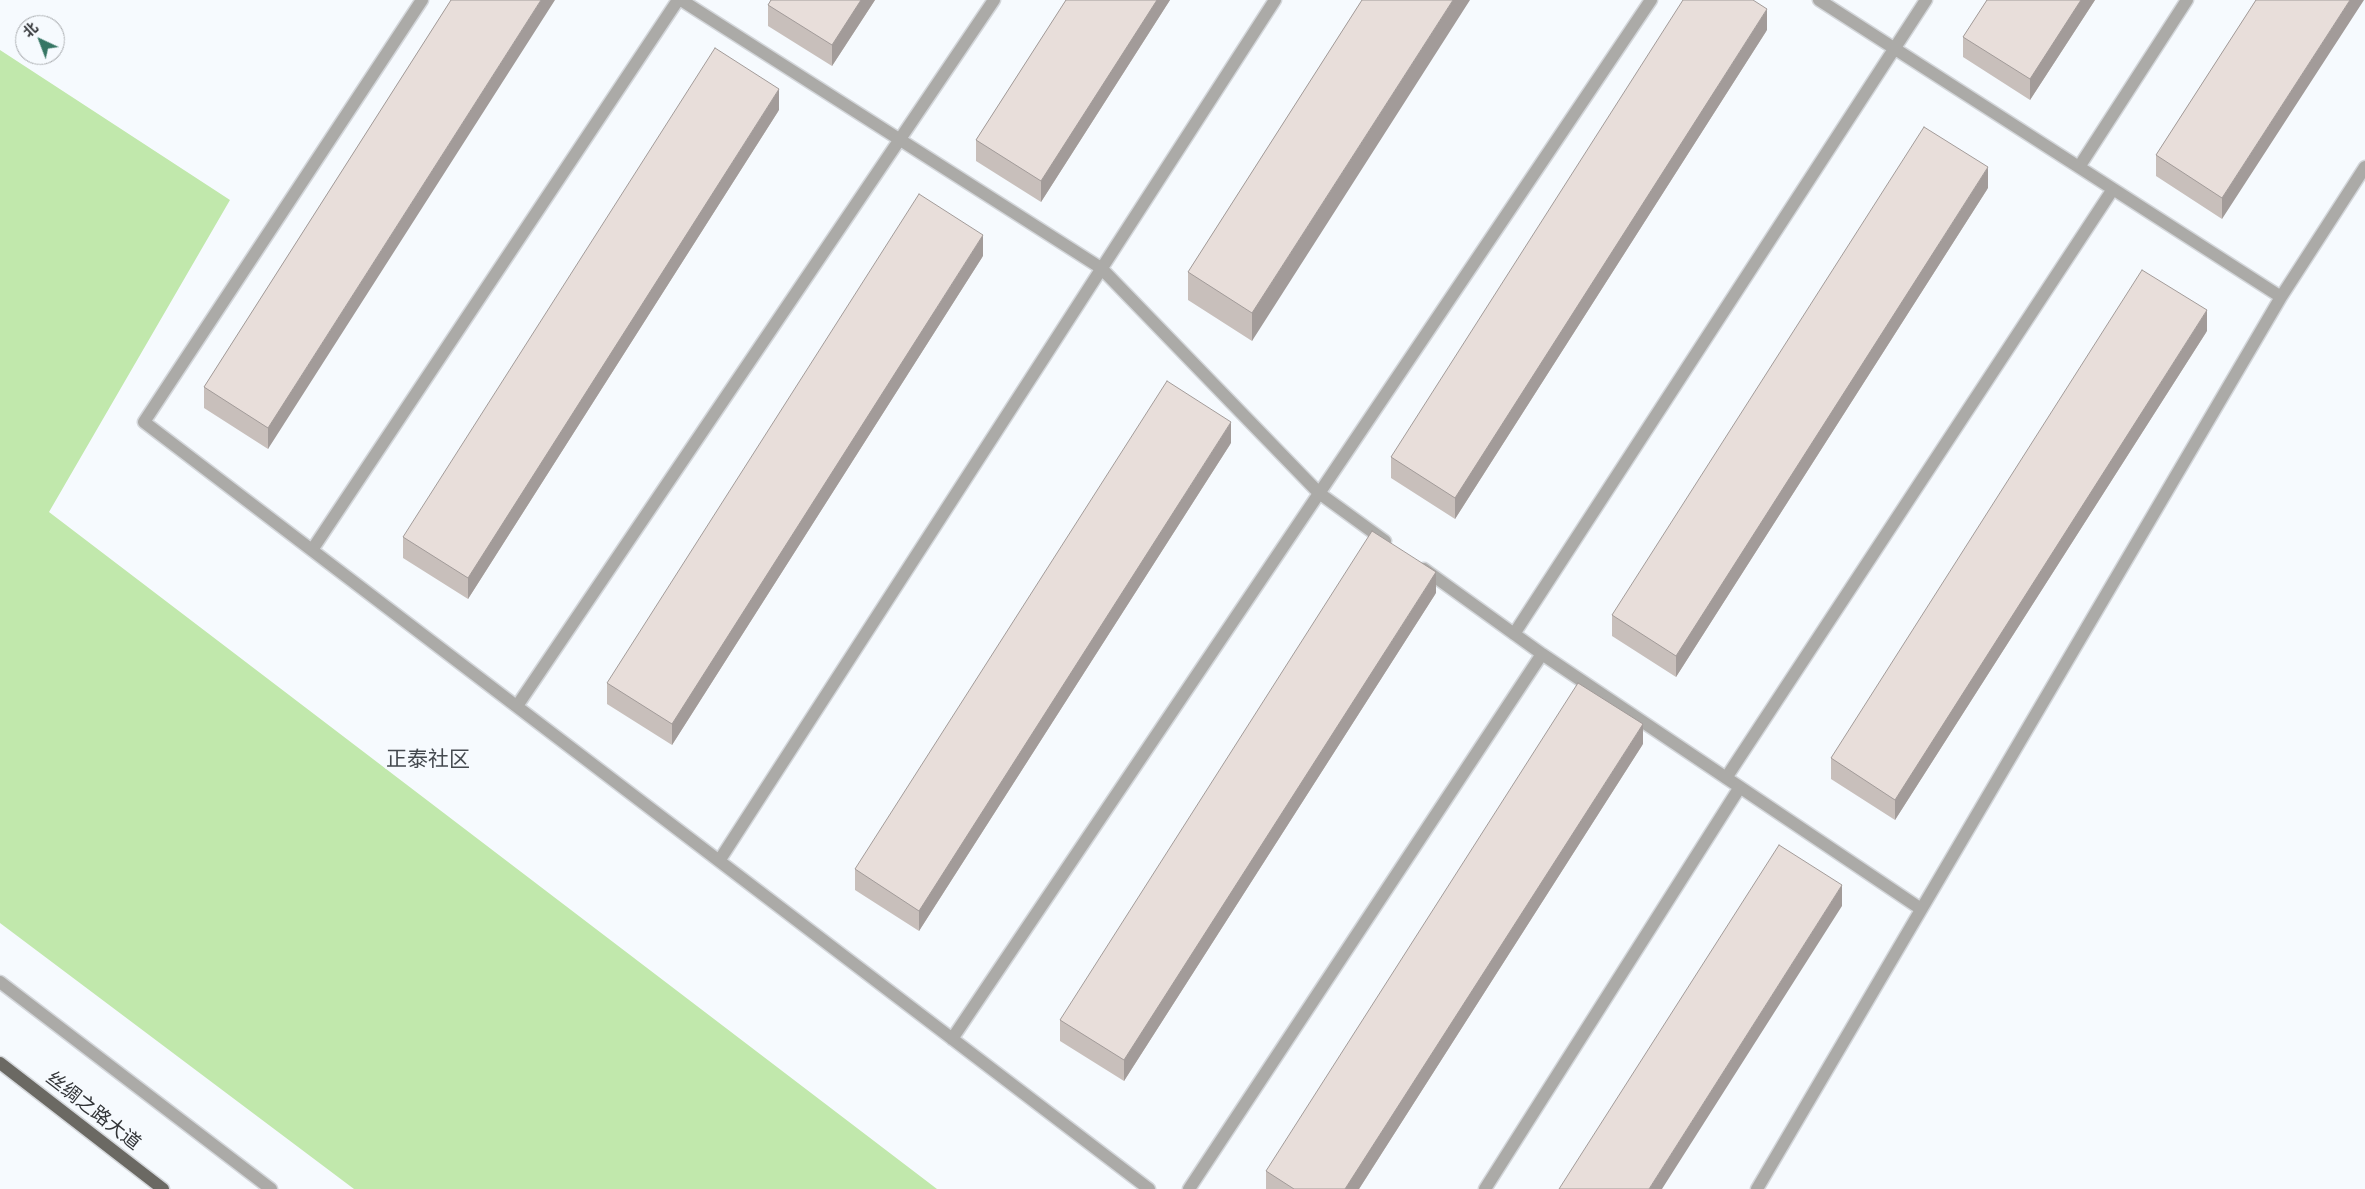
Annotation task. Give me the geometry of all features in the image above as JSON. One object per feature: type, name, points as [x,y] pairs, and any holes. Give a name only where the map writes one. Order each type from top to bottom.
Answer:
[{"type":"main road","name":"丝绸之路大道","points":[[0,1063],[163,1189]]},
{"type":"street","points":[[422,0],[144,422],[1148,1189]]},
{"type":"street","points":[[312,550],[680,0],[1102,268],[1319,493],[1397,550]]},
{"type":"street","points":[[517,706],[994,0]]},
{"type":"street","points":[[719,861],[1275,0]]},
{"type":"street","points":[[952,1039],[1651,0]]},
{"type":"street","points":[[1819,0],[2281,297]]},
{"type":"street","points":[[1514,634],[1926,0]]},
{"type":"street","points":[[2079,167],[2187,0]]},
{"type":"street","points":[[1757,1189],[2281,297],[2365,167]]},
{"type":"street","points":[[1726,778],[2113,189]]},
{"type":"street","points":[[1413,561],[1542,654],[1922,909]]},
{"type":"street","points":[[1189,1189],[1542,654]]},
{"type":"street","points":[[1485,1189],[1740,787]]},
{"type":"street","points":[[0,982],[271,1189]]},
{"type":"green space","points":[[0,50],[15,60],[15,65],[23,65],[230,200],[49,512],[937,1189],[354,1189],[0,923]]},
{"type":"building","points":[[451,0],[541,0],[268,428],[204,387]]},
{"type":"building","points":[[771,0],[861,0],[832,45],[768,5]]},
{"type":"building","points":[[1066,0],[1157,0],[1041,181],[976,140]]},
{"type":"building","points":[[1362,0],[1453,0],[1252,313],[1188,272]]},
{"type":"building","points":[[1683,0],[1753,0],[1767,9],[1455,498],[1391,457]]},
{"type":"building","points":[[1987,0],[2081,0],[2030,79],[1963,37]]},
{"type":"building","points":[[2256,0],[2350,0],[2222,198],[2156,155]]},
{"type":"building","points":[[715,48],[779,89],[468,578],[403,537]]},
{"type":"building","points":[[1924,127],[1988,167],[1676,656],[1612,615]]},
{"type":"building","points":[[919,194],[983,235],[672,724],[607,683]]},
{"type":"building","points":[[2142,270],[2207,310],[1895,800],[1831,758]]},
{"type":"building","points":[[1167,381],[1231,422],[919,911],[855,869]]},
{"type":"building","points":[[1372,531],[1436,572],[1124,1060],[1060,1020]]},
{"type":"building","points":[[1578,683],[1643,724],[1345,1189],[1294,1189],[1266,1171]]},
{"type":"building","points":[[1779,845],[1842,885],[1649,1189],[1559,1189]]},
{"type":"district","name":"正泰社区","points":[[428,760]]}]
